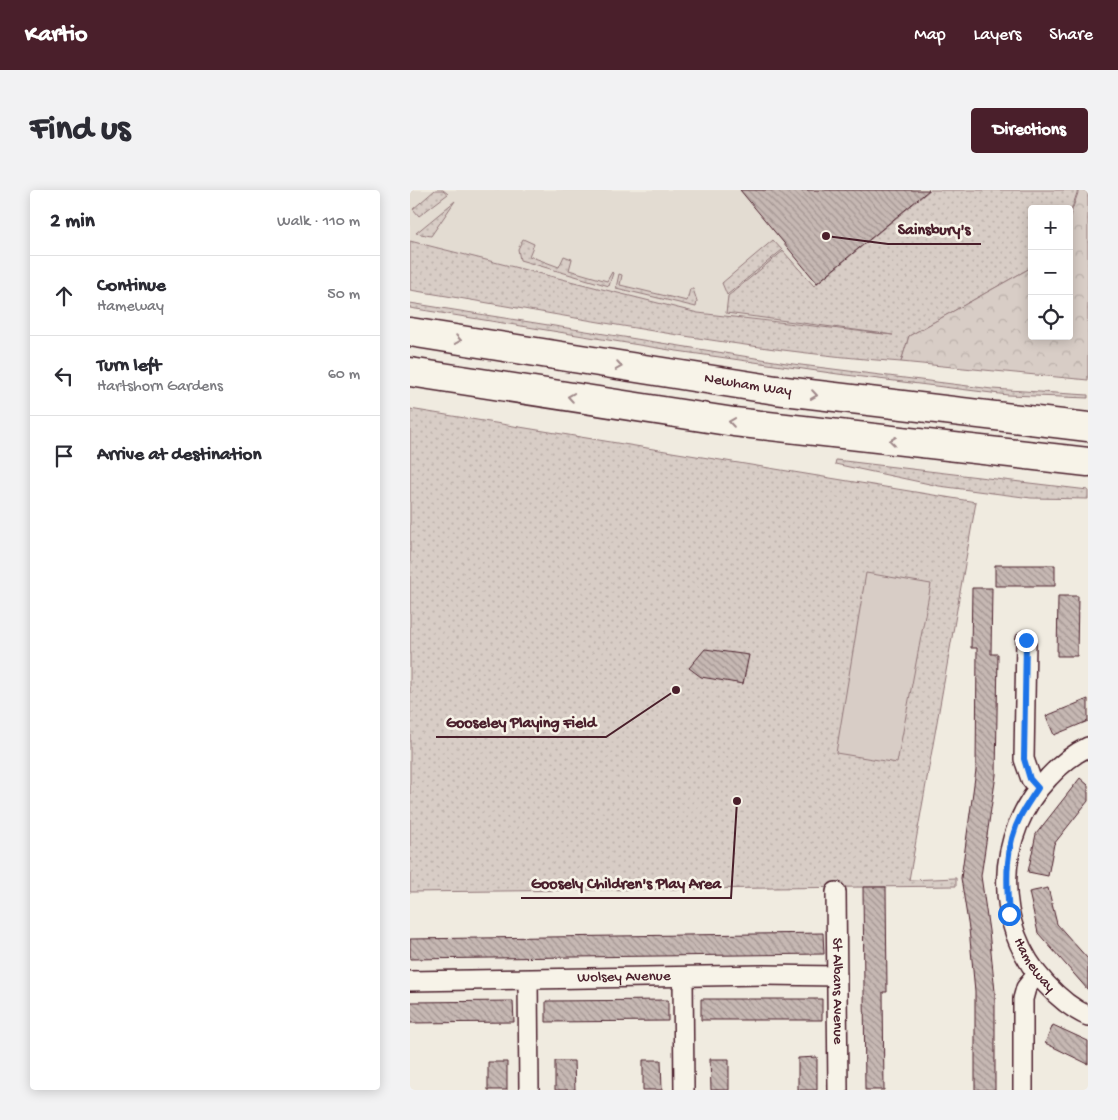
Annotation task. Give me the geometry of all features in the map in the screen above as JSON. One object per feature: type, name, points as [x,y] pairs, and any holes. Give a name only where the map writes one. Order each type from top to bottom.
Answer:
[{"type":"highway","name":"Newham Way","points":[[410,332],[776,390],[1088,427]]},
{"type":"highway","points":[[410,372],[734,422],[1088,462]]},
{"type":"highway","points":[[946,411],[1088,410]]},
{"type":"highway","points":[[942,446],[1006,464],[1088,480]]},
{"type":"street","points":[[1026,640],[1024,759],[1030,779],[1038,788]]},
{"type":"street","name":"Hameway","points":[[1088,747],[1058,767],[1038,788],[1020,816],[1010,848],[1006,881],[1009,914],[1020,945],[1037,974],[1058,996],[1088,1016]]},
{"type":"street","name":"St Albans Avenue","points":[[836,892],[838,1090]]},
{"type":"street","points":[[1023,1090],[1023,999],[1026,988],[1037,974]]},
{"type":"street","name":"Wolsey Avenue","points":[[410,981],[836,976]]},
{"type":"street","points":[[682,978],[684,1090]]},
{"type":"street","points":[[528,980],[529,1090]]},
{"type":"shaded area","points":[[410,190],[1079,190],[1073,207],[1073,205],[1028,205],[1028,269],[909,336],[698,313],[410,241]]},
{"type":"green space","points":[[435,190],[443,190],[448,194],[419,216],[413,209]]},
{"type":"green space","points":[[930,190],[1078,190],[1073,205],[1028,205],[1028,269],[909,336],[901,362],[839,357],[716,341],[410,290],[410,241],[698,313],[893,335],[726,313],[728,296],[783,251],[814,286]]},
{"type":"green space","points":[[1079,190],[1088,190],[1088,380],[901,362],[909,336],[1028,269],[1028,340],[1073,340],[1073,207]]},
{"type":"green space","points":[[455,201],[431,236],[416,233]]},
{"type":"green space","points":[[523,239],[534,244],[529,256],[559,267],[564,256],[572,259],[569,270],[607,281],[612,272],[609,286],[520,260],[518,249]]},
{"type":"green space","points":[[773,240],[782,250],[727,295],[722,283]]},
{"type":"green space","points":[[619,274],[622,275],[620,285],[687,301],[690,289],[693,289],[697,301],[696,307],[616,288]]},
{"type":"green space","points":[[410,303],[793,364],[992,389],[1088,395],[1088,398],[1008,395],[838,374],[670,350],[410,308]]},
{"type":"green space","points":[[410,409],[976,502],[909,880],[956,878],[956,886],[410,892]]},
{"type":"green space","points":[[836,460],[1088,490],[1088,499],[1031,498],[939,486],[835,464]]},
{"type":"green space","points":[[866,573],[931,584],[897,763],[836,753]]},
{"type":"building","points":[[740,190],[929,190],[817,283]]},
{"type":"building","points":[[995,565],[1055,565],[1055,586],[995,586]]},
{"type":"building","points":[[972,588],[992,588],[991,654],[998,654],[996,775],[981,876],[995,992],[995,1090],[975,1090],[975,991],[969,929],[961,878],[976,770],[977,648],[971,648]]},
{"type":"building","points":[[1058,596],[1078,596],[1077,656],[1057,656]]},
{"type":"building","points":[[705,649],[749,655],[743,684],[701,677],[689,668]]},
{"type":"building","points":[[1088,699],[1088,721],[1054,735],[1046,716]]},
{"type":"building","points":[[1080,778],[1088,785],[1088,801],[1054,844],[1048,876],[1028,872],[1036,834]]},
{"type":"building","points":[[863,887],[886,887],[887,992],[883,992],[884,1090],[865,1090]]},
{"type":"building","points":[[1048,888],[1057,924],[1088,959],[1088,990],[1038,933],[1029,892]]},
{"type":"building","points":[[823,933],[824,954],[410,959],[410,939]]},
{"type":"building","points":[[701,999],[822,999],[822,1020],[701,1020]]},
{"type":"building","points":[[668,1000],[668,1021],[546,1022],[546,1001]]},
{"type":"building","points":[[513,1001],[514,1022],[410,1023],[410,1002]]},
{"type":"building","points":[[1053,1025],[1088,1041],[1088,1064],[1045,1043]]},
{"type":"building","points":[[817,1057],[817,1090],[798,1090],[798,1058]]},
{"type":"building","points":[[710,1059],[729,1059],[729,1090],[711,1090]]},
{"type":"building","points":[[643,1060],[661,1060],[662,1090],[643,1090]]},
{"type":"building","points":[[555,1061],[574,1061],[575,1090],[555,1090]]},
{"type":"building","points":[[488,1062],[507,1062],[507,1090],[488,1090]]},
{"type":"place","name":"Sainsbury's","points":[[826,236]]},
{"type":"place","name":"Gooseley Playing Field","points":[[676,690]]},
{"type":"place","name":"Goosely Children's Play Area","points":[[737,801]]},
{"type":"route","points":[[1009,914],[1006,881],[1010,848],[1020,816],[1038,788],[1030,779],[1024,759],[1026,640]]}]
